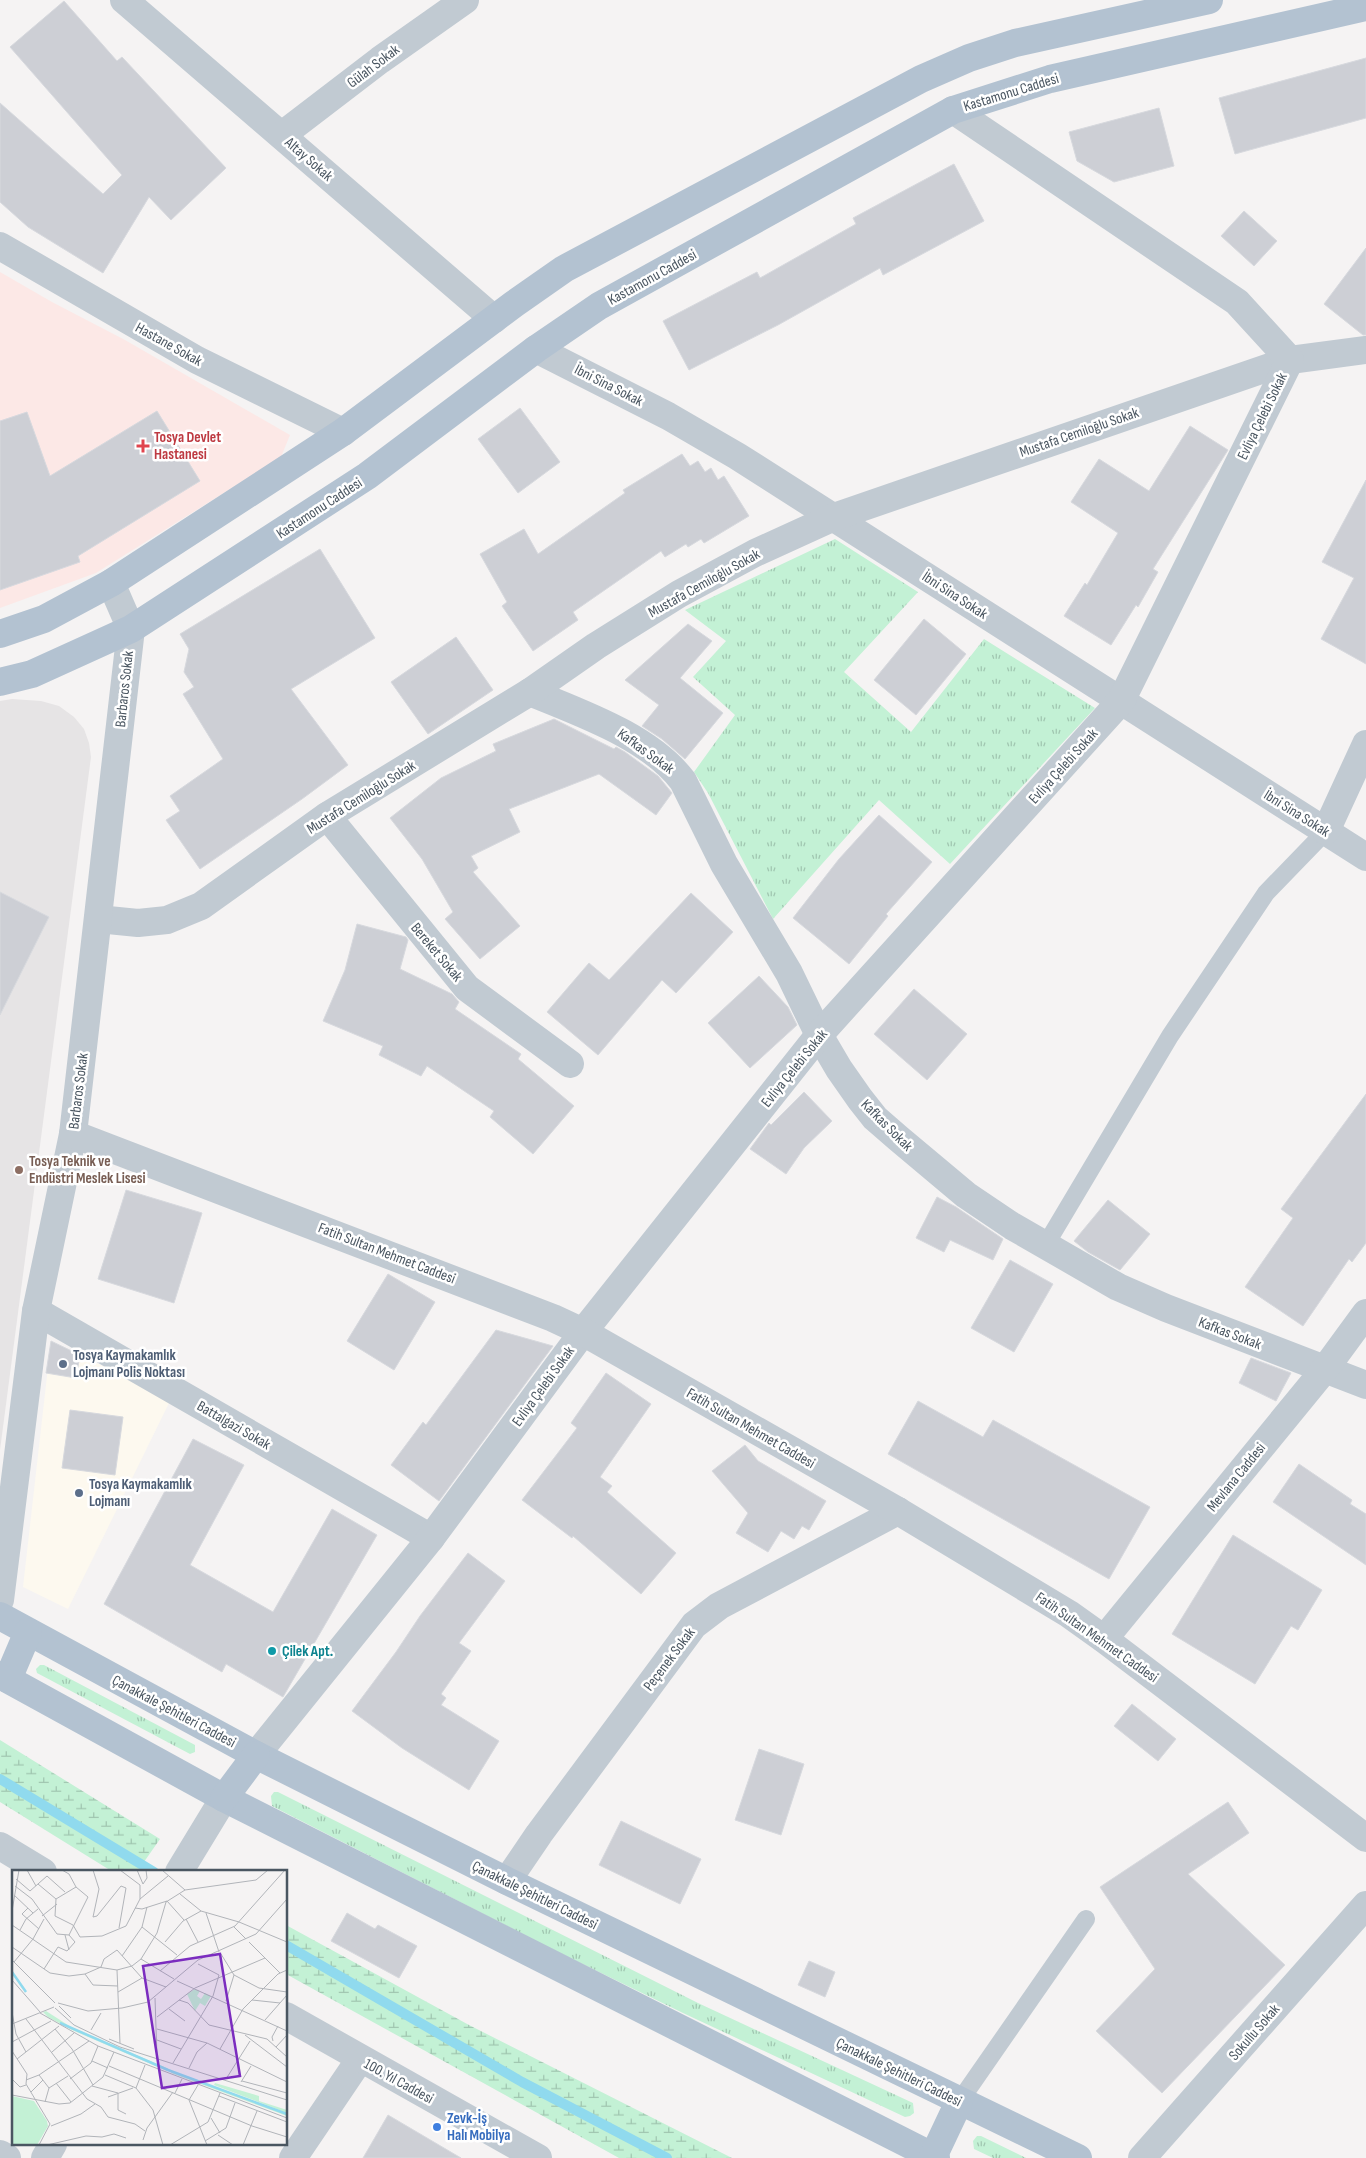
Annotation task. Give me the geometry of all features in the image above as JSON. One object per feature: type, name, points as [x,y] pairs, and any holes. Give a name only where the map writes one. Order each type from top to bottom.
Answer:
[{"type":"main road","points":[[0,634],[44,619],[111,583],[343,432],[564,269],[921,79],[969,58],[1015,43],[1209,0]]},
{"type":"main road","name":"Kastamonu Caddesi","points":[[0,682],[32,674],[131,629],[367,476],[536,349],[599,306],[953,110],[1050,79],[1366,7]]},
{"type":"main road","name":"Çanakkale Şehitleri Caddesi","points":[[0,1616],[256,1755],[507,1881],[959,2102],[1078,2158]]},
{"type":"main road","points":[[28,1632],[4,1677],[224,1798],[934,2157],[959,2102]]},
{"type":"main road","points":[[224,1798],[256,1755]]},
{"type":"street","name":"Altay Sokak","points":[[124,0],[494,319]]},
{"type":"street","name":"Gülah Sokak","points":[[282,135],[380,60],[465,0]]},
{"type":"street","points":[[953,110],[1237,302],[1290,360]]},
{"type":"street","name":"Hastane Sokak","points":[[0,246],[197,360],[343,432]]},
{"type":"street","name":"İbni Sina Sokak","points":[[536,349],[668,416],[737,456],[1366,857]]},
{"type":"street","name":"Mustafa Cemiloğlu Sokak","points":[[98,919],[138,923],[168,920],[201,906],[327,816],[530,692],[596,646],[679,594],[755,553],[834,517],[1290,360],[1366,350]]},
{"type":"street","name":"Evliya Çelebi Sokak","points":[[256,1755],[431,1538],[583,1332],[819,1035],[1122,701],[1290,360]]},
{"type":"street","name":"Barbaros Sokak","points":[[0,1600],[36,1311],[73,1134],[131,629],[111,583]]},
{"type":"street","name":"Kafkas Sokak","points":[[530,692],[625,734],[674,770],[683,781],[728,871],[789,974],[819,1035],[860,1100],[881,1123],[966,1196],[1045,1246],[1118,1288],[1366,1385]]},
{"type":"street","points":[[1326,831],[1366,744]]},
{"type":"street","name":"Bereket Sokak","points":[[327,816],[467,988],[570,1064]]},
{"type":"street","name":"Fatih Sultan Mehmet Caddesi","points":[[73,1134],[553,1318],[583,1332],[898,1511],[1069,1614],[1366,1838]]},
{"type":"street","name":"Battalgazi Sokak","points":[[36,1311],[431,1538]]},
{"type":"street","name":"Mevlana Caddesi","points":[[1104,1639],[1325,1369],[1366,1313]]},
{"type":"street","name":"Peçenek Sokak","points":[[507,1881],[538,1834],[694,1625],[704,1615],[898,1511]]},
{"type":"street","points":[[185,1861],[224,1798]]},
{"type":"street","points":[[0,1846],[40,1870]]},
{"type":"street","name":"Sokullu Sokak","points":[[1142,2158],[1366,1905]]},
{"type":"street","name":"100. Yıl Caddesi","points":[[288,2017],[538,2158]]},
{"type":"street","points":[[293,2158],[360,2059]]},
{"type":"street","points":[[45,2158],[52,2146]]},
{"type":"street","points":[[0,2154],[7,2158]]},
{"type":"lane","points":[[1045,1246],[1170,1036],[1245,925],[1266,894],[1326,831]]},
{"type":"lane","points":[[959,2102],[1086,1918]]},
{"type":"shaded area","name":"Tosya Devlet Hastanesi","points":[[0,272],[52,302],[125,340],[290,435],[281,457],[96,573],[0,608]]},
{"type":"shaded area","name":"Tosya Teknik ve Endüstri Meslek Lisesi","points":[[12,699],[41,701],[59,706],[74,717],[84,729],[91,757],[0,1450],[0,701]]},
{"type":"shaded area","name":"Tosya Kaymakamlık Lojmanı","points":[[51,1341],[171,1399],[68,1609],[23,1587]]},
{"type":"green space","points":[[835,539],[918,592],[844,672],[911,732],[984,639],[1095,708],[950,864],[879,800],[773,919],[708,793],[694,772],[735,715],[693,677],[726,641],[685,610]]},
{"type":"green space","points":[[40,1665],[44,1665],[195,1745],[195,1752],[190,1754],[37,1673],[36,1669]]},
{"type":"green space","points":[[0,1740],[160,1839],[138,1870],[110,1870],[0,1802]]},
{"type":"green space","points":[[274,1792],[278,1792],[698,2003],[913,2103],[914,2113],[905,2117],[554,1950],[272,1806],[271,1796]]},
{"type":"green space","points":[[288,1926],[469,2025],[732,2158],[619,2158],[288,1975]]},
{"type":"green space","points":[[977,2136],[981,2136],[1026,2158],[993,2158],[974,2149],[973,2141]]},
{"type":"building","points":[[64,1],[117,61],[122,57],[226,168],[171,220],[149,197],[103,273],[28,227],[0,202],[0,103],[103,194],[122,175],[10,47]]},
{"type":"building","points":[[1366,58],[1366,118],[1235,154],[1219,98]]},
{"type":"building","points":[[1159,108],[1174,166],[1114,182],[1077,161],[1069,132]]},
{"type":"building","points":[[954,164],[984,221],[883,275],[880,268],[778,325],[689,370],[663,321],[757,272],[760,278],[856,224],[853,218]]},
{"type":"building","points":[[1244,211],[1277,241],[1254,266],[1221,236]]},
{"type":"building","points":[[1366,248],[1366,335],[1363,335],[1324,304]]},
{"type":"building","points":[[520,408],[560,462],[518,493],[478,439]]},
{"type":"building","points":[[157,411],[200,481],[78,556],[80,562],[0,590],[0,421],[27,412],[50,476]]},
{"type":"building","points":[[1190,426],[1228,450],[1153,569],[1158,572],[1138,607],[1136,605],[1111,645],[1064,616],[1085,583],[1087,585],[1118,533],[1071,502],[1099,459],[1149,491]]},
{"type":"building","points":[[682,454],[690,466],[698,461],[705,472],[711,468],[718,480],[724,476],[749,516],[704,543],[701,539],[688,547],[686,544],[665,557],[661,551],[573,612],[578,620],[533,651],[502,606],[507,602],[480,554],[524,529],[538,554],[625,493],[623,490]]},
{"type":"building","points":[[1366,480],[1366,664],[1321,639],[1354,578],[1322,562]]},
{"type":"building","points":[[320,549],[375,638],[291,689],[348,765],[200,869],[166,820],[180,811],[170,796],[223,759],[183,694],[194,687],[184,672],[189,649],[180,634]]},
{"type":"building","points":[[924,619],[966,654],[916,715],[874,680]]},
{"type":"building","points":[[688,624],[712,641],[680,678],[723,713],[685,759],[662,739],[642,726],[659,705],[625,680]]},
{"type":"building","points":[[456,637],[493,690],[428,734],[391,682]]},
{"type":"building","points":[[554,719],[614,749],[616,747],[625,752],[658,776],[672,793],[656,815],[599,774],[509,809],[520,832],[471,856],[478,868],[473,872],[520,926],[480,959],[445,919],[453,912],[422,859],[390,818],[441,778],[496,751],[493,744]]},
{"type":"building","points":[[879,815],[932,862],[886,914],[888,916],[849,964],[793,918],[839,859]]},
{"type":"building","points":[[0,892],[49,917],[0,1015]]},
{"type":"building","points":[[691,893],[733,932],[676,993],[662,980],[598,1055],[547,1012],[589,963],[609,980]]},
{"type":"building","points":[[357,924],[406,937],[408,940],[400,969],[452,994],[459,1002],[455,1009],[521,1054],[518,1059],[574,1106],[533,1154],[490,1117],[494,1111],[427,1066],[421,1076],[379,1055],[383,1046],[323,1021],[345,970]]},
{"type":"building","points":[[759,976],[788,1007],[797,1025],[750,1068],[708,1023]]},
{"type":"building","points":[[914,989],[967,1034],[927,1080],[874,1034]]},
{"type":"building","points":[[804,1092],[832,1121],[804,1148],[786,1174],[750,1149],[769,1123],[771,1125]]},
{"type":"building","points":[[1366,1094],[1366,1243],[1352,1262],[1349,1259],[1303,1326],[1245,1287],[1293,1218],[1281,1209]]},
{"type":"building","points":[[126,1190],[202,1213],[174,1303],[98,1279]]},
{"type":"building","points":[[937,1197],[956,1207],[1003,1239],[993,1260],[950,1240],[944,1252],[916,1238]]},
{"type":"building","points":[[1108,1200],[1150,1234],[1120,1270],[1088,1252],[1074,1241]]},
{"type":"building","points":[[1010,1260],[1053,1284],[1014,1352],[971,1328]]},
{"type":"building","points":[[388,1274],[435,1302],[394,1370],[347,1341]]},
{"type":"building","points":[[496,1330],[553,1346],[439,1501],[391,1465],[423,1422],[426,1425]]},
{"type":"building","name":"Tosya Kaymakamlık Lojmanı Polis Noktası","points":[[51,1341],[80,1355],[76,1378],[46,1373]]},
{"type":"building","points":[[1251,1358],[1291,1373],[1276,1401],[1239,1383]]},
{"type":"building","points":[[606,1373],[651,1404],[600,1477],[612,1486],[607,1492],[676,1553],[641,1594],[573,1536],[572,1538],[522,1500],[577,1428],[571,1423]]},
{"type":"building","points":[[918,1401],[983,1437],[993,1420],[1150,1507],[1109,1579],[888,1454]]},
{"type":"building","name":"Tosya Kaymakamlık Lojmanı","points":[[70,1410],[123,1417],[115,1475],[62,1468]]},
{"type":"building","points":[[193,1439],[244,1465],[190,1565],[273,1612],[332,1509],[377,1535],[283,1697],[226,1664],[222,1672],[104,1604]]},
{"type":"building","points":[[745,1445],[758,1461],[826,1501],[809,1530],[802,1526],[794,1539],[781,1531],[768,1552],[736,1533],[748,1513],[712,1471]]},
{"type":"building","points":[[1299,1464],[1352,1500],[1350,1504],[1366,1514],[1366,1565],[1273,1502]]},
{"type":"building","points":[[1233,1535],[1322,1590],[1298,1630],[1291,1626],[1255,1684],[1172,1634]]},
{"type":"building","points":[[468,1553],[505,1581],[459,1643],[471,1651],[441,1694],[446,1698],[441,1705],[499,1741],[469,1790],[402,1748],[352,1711]]},
{"type":"building","points":[[1132,1704],[1176,1739],[1158,1761],[1114,1726]]},
{"type":"building","points":[[759,1749],[804,1764],[781,1835],[735,1820]]},
{"type":"building","points":[[1228,1802],[1249,1833],[1188,1874],[1285,1965],[1162,2093],[1096,2031],[1155,1969],[1100,1887]]},
{"type":"building","points":[[621,1821],[701,1859],[680,1904],[599,1865]]},
{"type":"building","points":[[347,1913],[375,1929],[378,1925],[417,1946],[399,1978],[331,1941]]},
{"type":"building","points":[[809,1961],[835,1972],[825,1997],[798,1985]]},
{"type":"building","points":[[388,2115],[461,2158],[363,2158]]},
{"type":"waterway","points":[[0,1779],[151,1870]]},
{"type":"waterway","points":[[288,1946],[522,2082],[667,2158]]},
{"type":"place","name":"Tosya Devlet Hastanesi","points":[[143,446]]},
{"type":"place","name":"Tosya Teknik ve Endüstri Meslek Lisesi","points":[[19,1170]]},
{"type":"place","name":"Tosya Kaymakamlık Lojmanı Polis Noktası","points":[[63,1364]]},
{"type":"place","name":"Tosya Kaymakamlık Lojmanı","points":[[79,1493]]},
{"type":"place","name":"Çilek Apt.","points":[[272,1651]]},
{"type":"place","name":"Zevk-İş Halı Mobilya","points":[[437,2127]]}]
